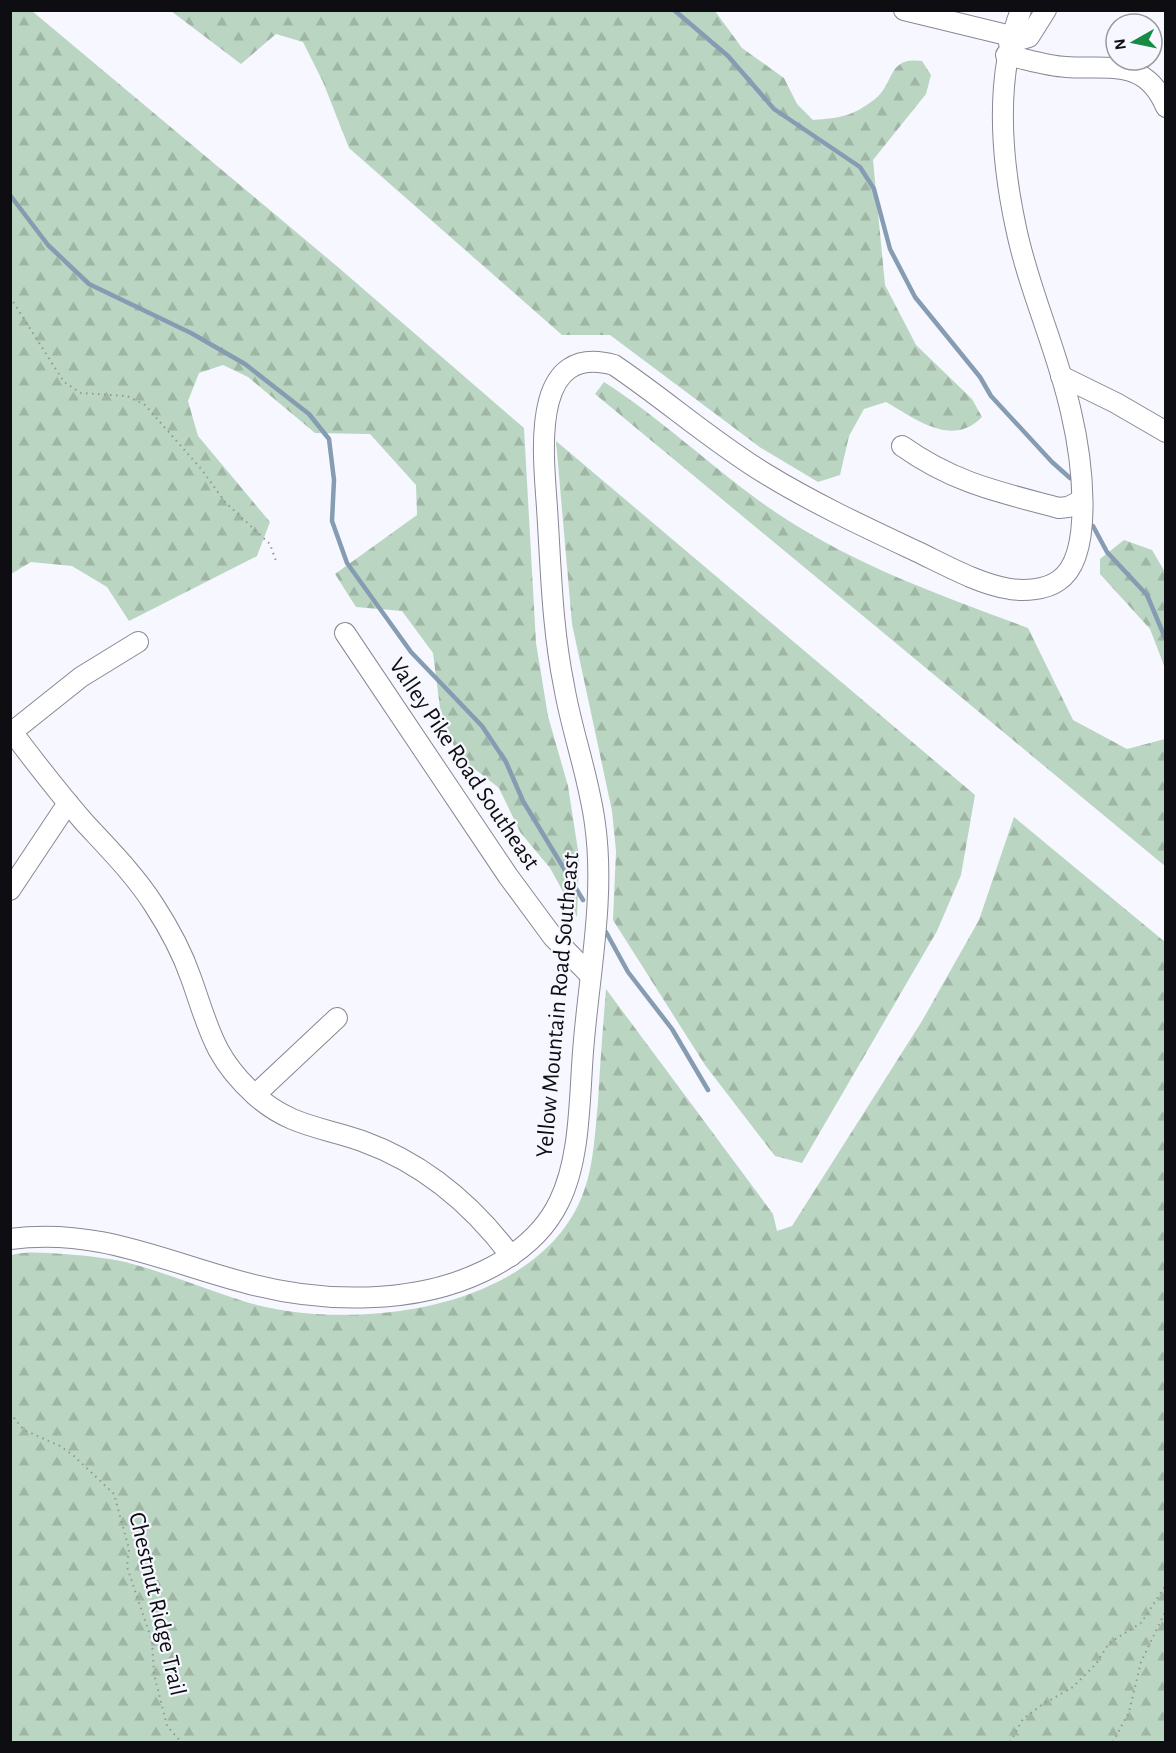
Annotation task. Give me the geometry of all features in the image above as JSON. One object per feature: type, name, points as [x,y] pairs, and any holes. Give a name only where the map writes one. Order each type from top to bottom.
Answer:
[{"type":"street","points":[[904,10],[1009,45],[1063,67],[1111,66],[1125,69],[1154,88],[1166,107]]},
{"type":"street","name":"Yellow Mountain Road Southeast","points":[[10,1239],[58,1235],[89,1238],[126,1245],[248,1284],[324,1297],[401,1294],[433,1288],[484,1271],[511,1256],[544,1225],[559,1203],[567,1183],[578,1112],[598,858],[596,825],[564,692],[554,633],[543,435],[550,394],[568,370],[587,361],[614,365],[763,472],[806,497],[952,568],[1009,588],[1044,587],[1059,581],[1070,569],[1079,547],[1082,500],[1079,455],[1061,376],[1025,266],[1012,206],[1005,147],[1009,45],[1021,10]]},
{"type":"street","points":[[1009,45],[1029,37],[1046,10]]},
{"type":"street","points":[[1061,376],[1116,403],[1166,432]]},
{"type":"street","points":[[902,446],[925,463],[976,487],[1059,508],[1068,507],[1082,500]]},
{"type":"street","name":"Valley Pike Road Southeast","points":[[345,633],[508,876],[553,937],[590,975]]},
{"type":"street","points":[[138,642],[81,677],[11,731],[68,803],[152,902],[185,960],[214,1045],[227,1065],[255,1095],[285,1116],[312,1128],[360,1140],[408,1162],[465,1203],[489,1226],[511,1256]]},
{"type":"street","points":[[10,890],[68,803]]},
{"type":"street","points":[[255,1095],[337,1018]]},
{"type":"path","points":[[10,297],[64,382],[81,393],[127,396],[145,405],[202,470],[225,502],[270,544],[277,564]]},
{"type":"path","name":"Chestnut Ridge Trail","points":[[10,1413],[24,1430],[60,1446],[74,1456],[114,1494],[129,1549],[127,1567],[152,1641],[154,1674],[167,1726],[181,1743]]},
{"type":"path","points":[[1010,1743],[1023,1719],[1079,1683],[1096,1664],[1109,1643],[1141,1623],[1166,1585]]},
{"type":"path","points":[[1113,1743],[1129,1712],[1141,1662],[1166,1610]]},
{"type":"green space","points":[[10,11],[32,11],[339,268],[524,428],[536,643],[548,716],[568,786],[579,857],[577,917],[550,868],[520,832],[499,788],[457,755],[440,708],[433,653],[402,611],[356,607],[335,574],[417,515],[416,485],[370,434],[315,433],[248,377],[223,365],[199,373],[188,401],[198,436],[270,522],[257,556],[129,621],[107,587],[72,566],[31,562],[11,574]]},
{"type":"green space","points":[[171,11],[715,11],[742,48],[784,78],[797,104],[813,120],[853,113],[881,93],[897,67],[911,61],[922,61],[931,75],[926,94],[873,160],[885,285],[916,345],[972,399],[982,417],[970,426],[959,430],[946,430],[934,428],[886,402],[864,409],[849,436],[840,475],[818,482],[761,448],[610,335],[562,335],[349,148],[323,82],[303,42],[276,34],[241,64]]},
{"type":"green space","points":[[604,382],[654,418],[726,476],[802,529],[884,572],[1028,628],[1073,720],[1127,749],[1165,739],[1165,866],[595,394]]},
{"type":"green space","points":[[556,441],[975,795],[961,875],[937,931],[802,1163],[775,1156],[705,1065],[613,920],[616,851],[612,811],[572,624]]},
{"type":"green space","points":[[1124,540],[1152,550],[1165,572],[1165,668],[1150,629],[1100,574],[1100,559]]},
{"type":"green space","points":[[1014,817],[1165,942],[1165,1742],[11,1742],[11,1255],[44,1253],[118,1261],[163,1273],[243,1301],[286,1311],[335,1315],[386,1313],[437,1304],[485,1288],[527,1264],[561,1232],[584,1191],[595,1136],[606,989],[773,1214],[777,1231],[792,1226],[922,1021],[979,920]]},
{"type":"waterway","points":[[674,10],[728,56],[774,109],[860,167],[874,189],[890,249],[915,297],[980,377],[991,396],[1052,462],[1070,478]]},
{"type":"waterway","points":[[10,195],[48,245],[89,284],[191,333],[245,364],[309,414],[329,439],[334,480],[332,521],[347,563],[411,652],[482,726],[506,762],[523,801],[583,900]]},
{"type":"waterway","points":[[1093,526],[1107,552],[1147,595],[1166,640]]},
{"type":"waterway","points":[[606,932],[628,972],[672,1029],[708,1090]]}]
